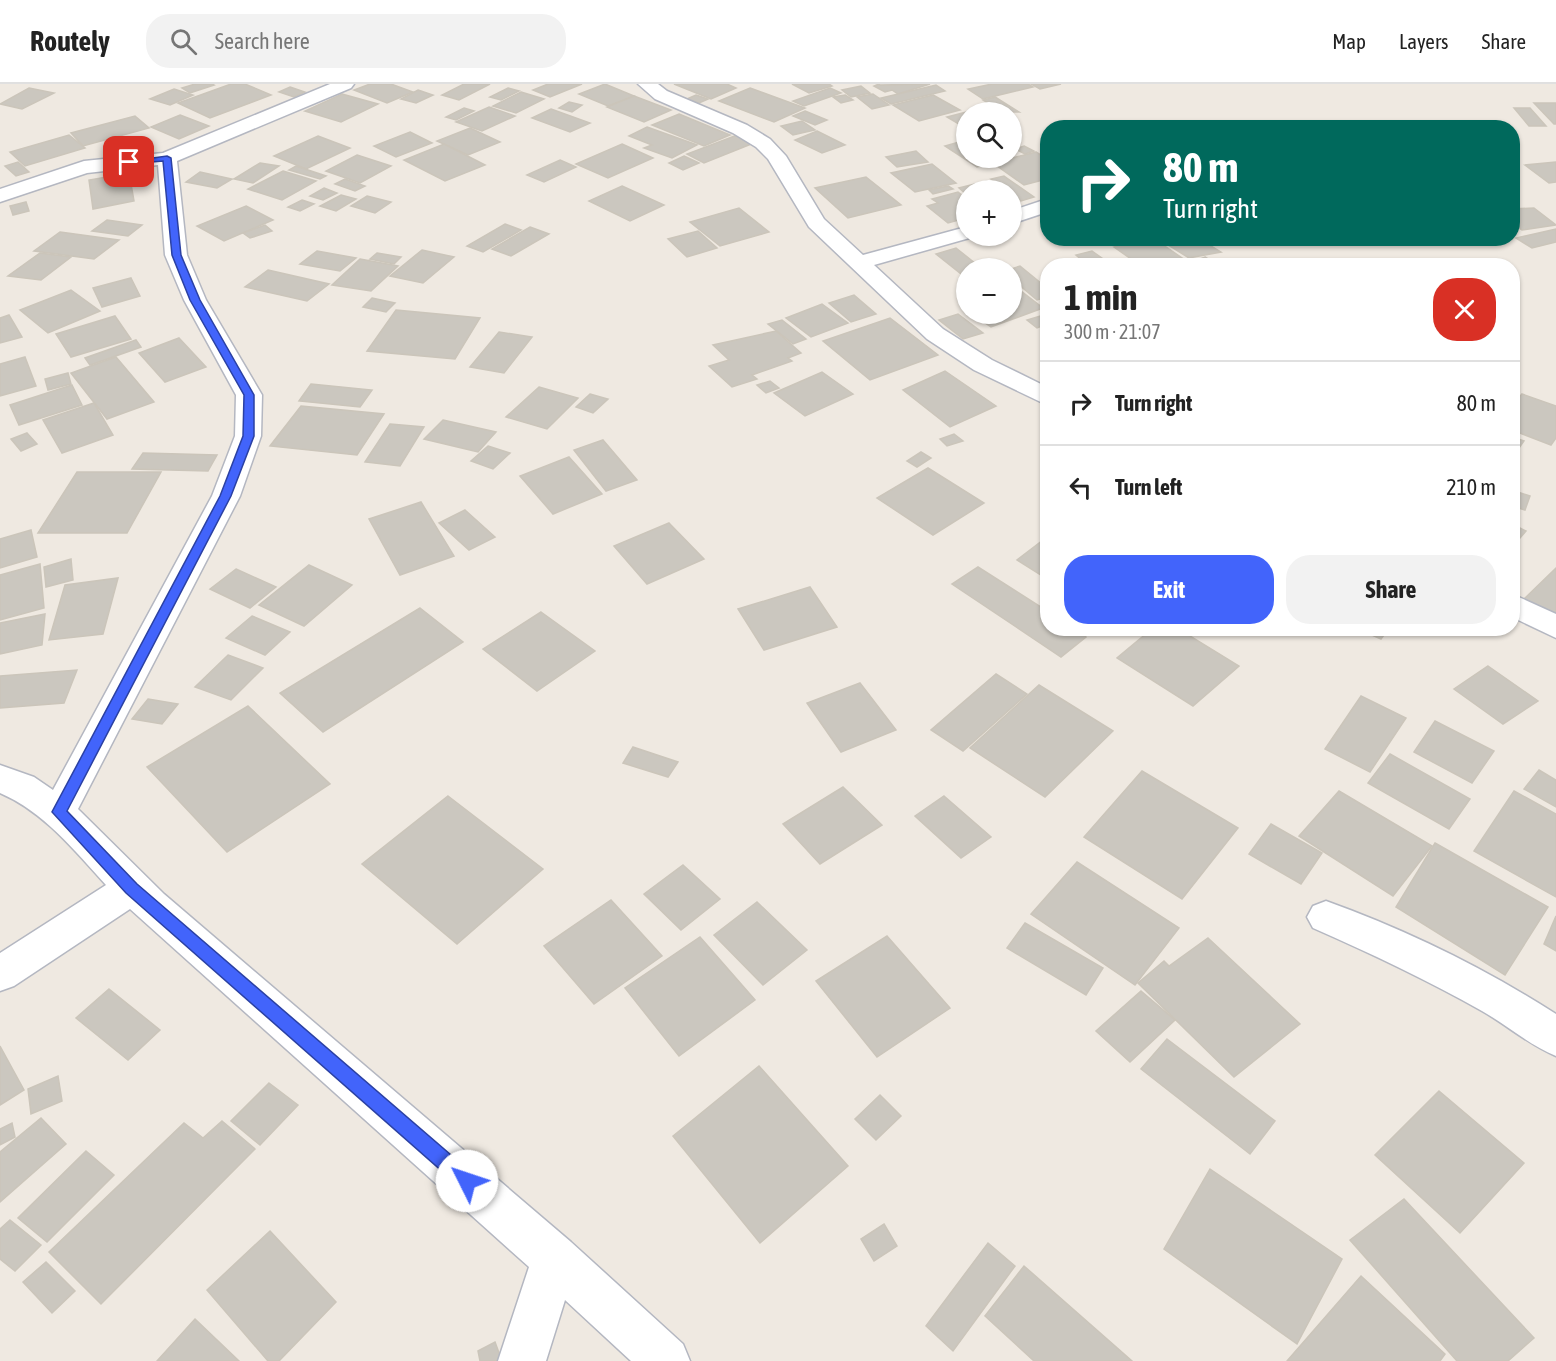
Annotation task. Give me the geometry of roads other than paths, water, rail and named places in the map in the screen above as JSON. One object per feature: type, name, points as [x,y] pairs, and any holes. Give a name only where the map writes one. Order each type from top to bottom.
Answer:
[{"type":"street","points":[[0,196],[84,167],[167,158],[345,84]]},
{"type":"street","points":[[647,84],[661,94],[740,129],[763,143],[776,156],[816,222],[935,334],[983,365],[1040,393]]},
{"type":"street","points":[[59,812],[225,496],[248,436],[249,395],[195,300],[176,255],[167,158]]},
{"type":"street","points":[[1022,214],[1040,208]]},
{"type":"street","points":[[857,263],[956,236]]},
{"type":"street","points":[[1520,608],[1556,627]]},
{"type":"street","points":[[0,778],[59,812],[131,888],[555,1258],[666,1361]]},
{"type":"street","points":[[0,974],[131,888]]},
{"type":"street","points":[[1326,917],[1425,961],[1498,999],[1556,1037]]},
{"type":"street","points":[[522,1361],[555,1258]]}]
